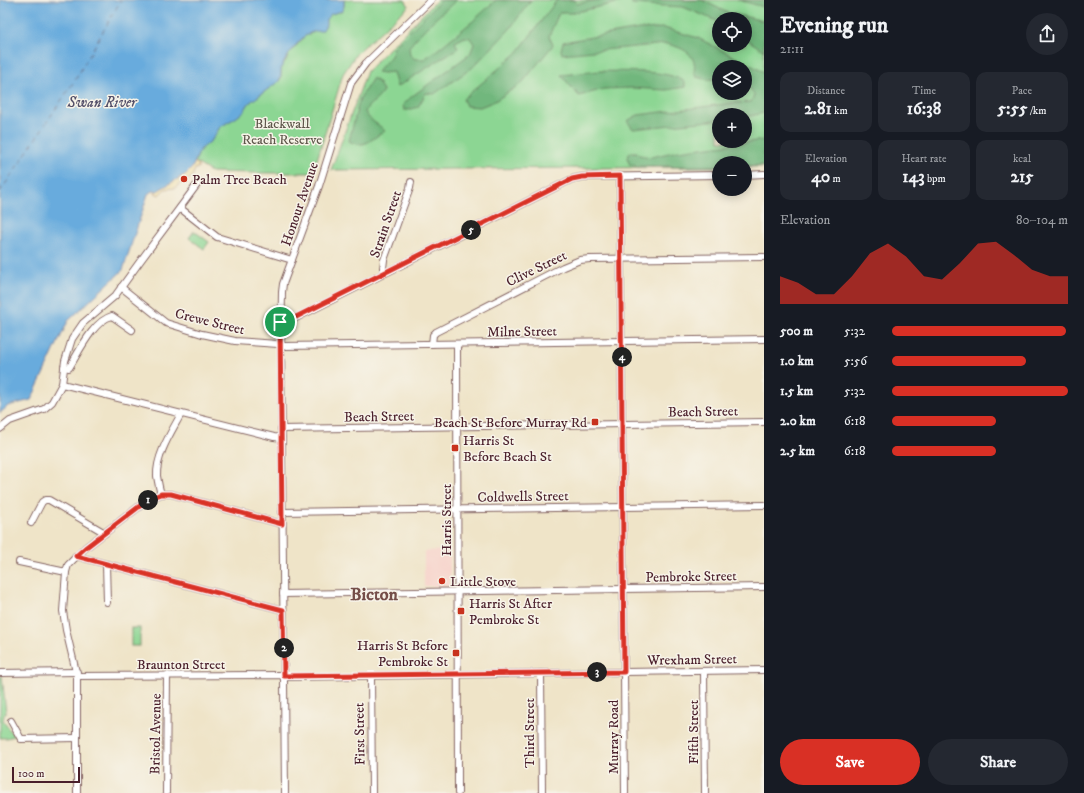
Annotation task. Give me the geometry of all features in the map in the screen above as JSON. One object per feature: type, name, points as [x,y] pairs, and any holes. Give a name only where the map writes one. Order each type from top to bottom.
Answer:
[{"type":"street","name":"Honour Avenue","points":[[285,793],[280,322],[282,292],[319,186],[352,83],[366,63],[431,0]]},
{"type":"street","points":[[752,175],[764,174]]},
{"type":"street","points":[[280,322],[290,320],[572,179],[582,177],[712,175]]},
{"type":"street","name":"Murray Road","points":[[620,176],[625,793]]},
{"type":"street","points":[[0,429],[10,421],[44,409],[52,402],[62,384],[65,361],[72,339],[83,323],[115,296],[199,182]]},
{"type":"street","name":"Strain Street","points":[[384,273],[384,260],[411,182]]},
{"type":"street","points":[[180,208],[217,237],[292,260]]},
{"type":"street","name":"Clive Street","points":[[432,344],[432,335],[436,332],[572,263],[590,259],[621,258],[764,257]]},
{"type":"street","name":"Crewe Street","points":[[121,287],[166,323],[235,342],[281,345]]},
{"type":"street","points":[[64,367],[70,368],[88,336],[105,318],[112,316],[132,330]]},
{"type":"street","name":"Milne Street","points":[[281,345],[764,340]]},
{"type":"street","name":"Harris Street","points":[[457,344],[458,793]]},
{"type":"street","points":[[62,384],[282,438]]},
{"type":"street","points":[[161,494],[157,475],[158,466],[166,442],[181,414]]},
{"type":"street","name":"Beach Street","points":[[281,429],[764,422]]},
{"type":"street","points":[[77,793],[77,674],[66,630],[64,611],[66,572],[68,565],[85,548],[149,499],[161,494],[171,494],[282,524]]},
{"type":"street","points":[[31,523],[42,502],[49,500],[105,533]]},
{"type":"street","name":"Coldwells Street","points":[[282,512],[764,505]]},
{"type":"street","points":[[76,556],[283,610]]},
{"type":"street","points":[[19,562],[66,572]]},
{"type":"street","points":[[106,564],[107,602]]},
{"type":"street","name":"Pembroke Street","points":[[283,594],[764,587]]},
{"type":"street","name":"Wrexham Street","points":[[284,676],[764,670]]},
{"type":"street","name":"Fifth Street","points":[[704,671],[705,793]]},
{"type":"street","name":"Braunton Street","points":[[0,673],[284,676]]},
{"type":"street","name":"Third Street","points":[[541,673],[542,793]]},
{"type":"street","name":"Bristol Avenue","points":[[166,793],[168,675]]},
{"type":"street","name":"First Street","points":[[371,676],[372,793]]},
{"type":"street","points":[[11,721],[21,739],[77,738]]},
{"type":"shaded area","points":[[450,550],[450,586],[424,586],[424,551]]},
{"type":"green space","name":"Blackwall Reach Reserve","points":[[344,0],[405,0],[409,6],[357,53],[343,74],[313,173],[211,172],[195,162],[200,150],[212,140],[220,127],[237,117],[244,111],[249,103],[279,81],[281,78],[281,67],[289,54],[305,36],[315,31],[331,14],[342,11]]},
{"type":"green space","points":[[437,0],[764,0],[764,167],[752,167],[752,156],[712,156],[712,167],[331,170],[367,71]]},
{"type":"green space","points":[[441,0],[457,0],[432,22],[409,47],[410,55],[415,59],[424,59],[437,50],[496,0],[531,0],[509,30],[472,68],[434,94],[426,93],[418,107],[404,110],[403,105],[411,97],[470,54],[474,44],[470,38],[465,37],[455,42],[458,48],[397,87],[393,72],[377,72],[391,56],[394,47]]},
{"type":"green space","points":[[557,0],[575,0],[576,4],[598,0],[621,0],[621,2],[572,13],[559,13],[549,36],[553,45],[522,83],[495,101],[480,107],[466,106],[463,99],[517,53]]},
{"type":"green space","points":[[632,0],[702,0],[726,12],[712,12],[712,19],[683,7],[632,4]]},
{"type":"green space","points":[[738,0],[764,0],[764,7]]},
{"type":"green space","points":[[752,18],[764,21],[764,51],[752,43]]},
{"type":"green space","points":[[664,28],[698,38],[712,45],[712,52],[725,52],[741,60],[712,60],[712,79],[709,80],[696,77],[694,73],[694,62],[690,54],[678,47],[666,44],[562,54],[561,50],[563,42],[639,29]]},
{"type":"green space","points":[[752,66],[764,72],[764,113],[752,116],[752,108],[712,108],[712,121],[633,129],[627,121],[638,115],[751,102],[754,95],[752,92]]},
{"type":"green space","points":[[600,71],[644,72],[668,75],[685,82],[685,87],[666,90],[632,88],[604,89],[579,96],[561,75]]},
{"type":"green space","points":[[373,78],[379,83],[383,91],[365,112],[369,118],[385,131],[364,144],[355,143],[349,141],[360,98]]},
{"type":"green space","points":[[764,140],[764,165],[752,166],[752,156],[712,156],[712,166],[635,166],[630,165],[627,158],[632,152],[637,152],[639,155],[651,157],[678,151],[712,147],[712,148],[752,148],[752,142]]},
{"type":"green space","points":[[194,231],[209,242],[204,249],[189,238]]},
{"type":"green space","points":[[131,628],[140,628],[140,646],[131,646]]},
{"type":"green space","points":[[0,676],[2,676],[6,713],[3,721],[14,736],[7,738],[0,738]]},
{"type":"sand","name":"Palm Tree Beach","points":[[195,162],[198,165],[198,168],[195,169],[192,177],[175,188],[165,189],[159,195],[155,193],[186,174]]},
{"type":"water","name":"Swan River","points":[[0,0],[344,0],[344,6],[342,11],[331,14],[326,19],[326,25],[322,31],[315,31],[300,41],[291,51],[282,66],[279,81],[249,103],[244,111],[237,117],[220,127],[212,140],[200,150],[192,168],[186,174],[157,191],[152,191],[148,194],[123,270],[68,321],[31,400],[8,406],[0,413]]},
{"type":"ferry route","points":[[0,192],[77,77],[121,0]]},
{"type":"place","name":"Palm Tree Beach","points":[[184,179]]},
{"type":"place","name":"Beach St Before Murray Rd","points":[[595,422]]},
{"type":"place","name":"Harris St Before Beach St","points":[[455,448]]},
{"type":"place","name":"Little Stove","points":[[442,581]]},
{"type":"place","name":"Harris St After Pembroke St","points":[[461,611]]},
{"type":"place","name":"Harris St Before Pembroke St","points":[[456,653]]},
{"type":"district","name":"Bicton","points":[[374,594]]},
{"type":"route","points":[[620,176],[624,672],[287,677],[284,676],[283,610],[76,556],[149,499],[161,494],[171,494],[282,524],[280,322],[286,322],[572,179],[582,177],[620,176]]}]
